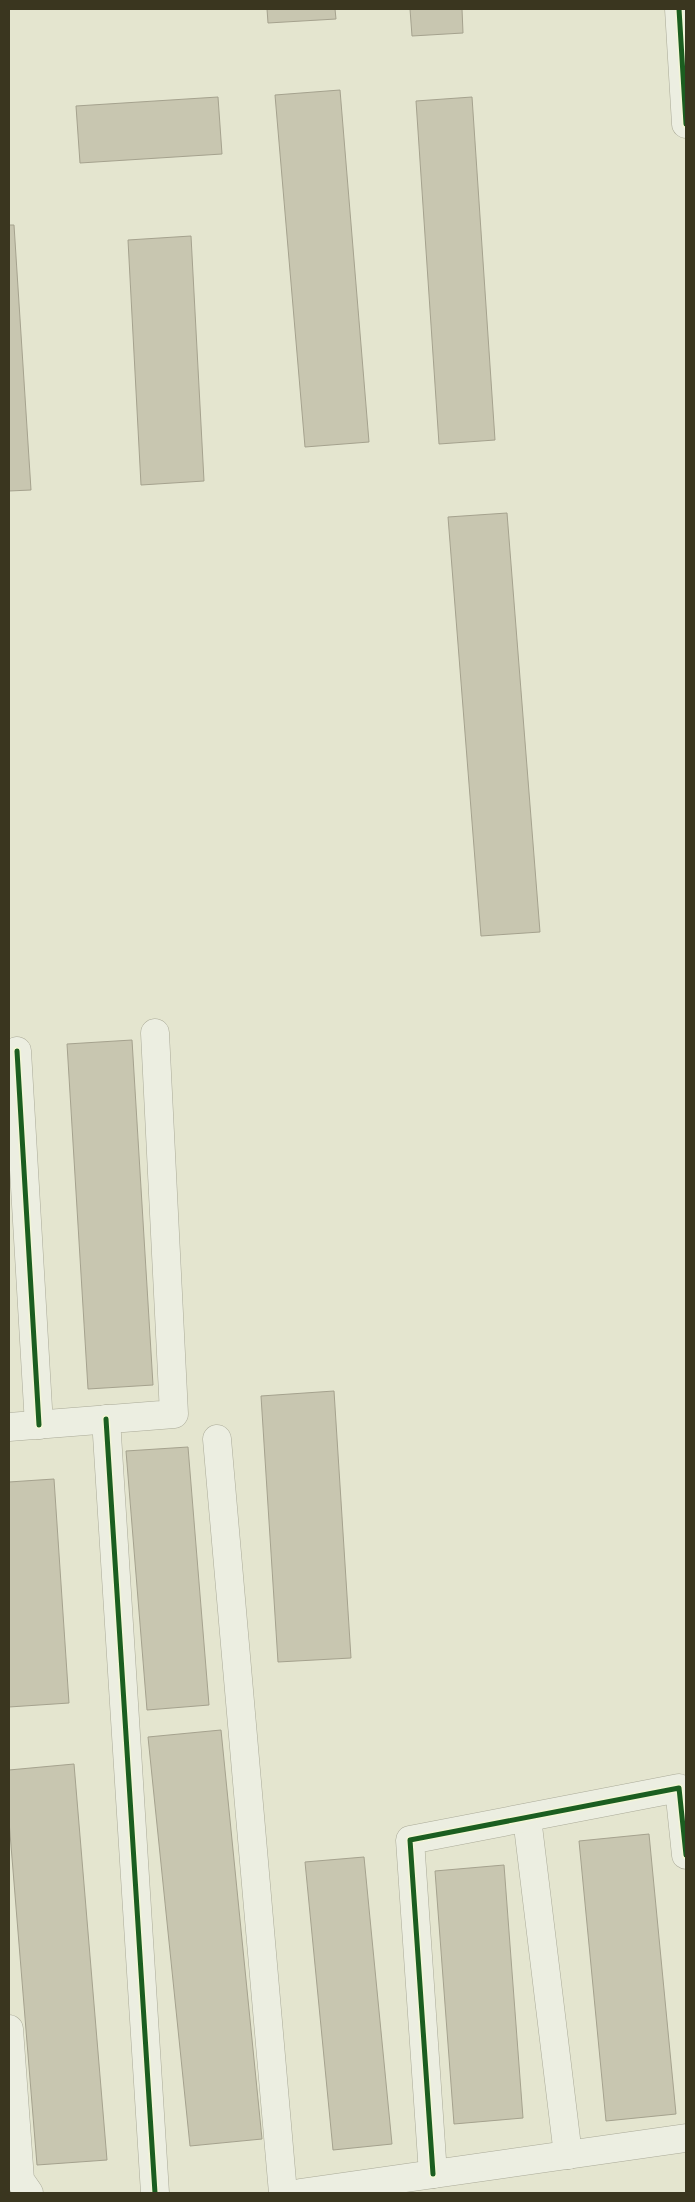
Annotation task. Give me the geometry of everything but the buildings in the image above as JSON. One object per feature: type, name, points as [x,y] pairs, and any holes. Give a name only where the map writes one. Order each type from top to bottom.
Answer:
[{"type":"street","points":[[679,9],[686,124]]},
{"type":"street","points":[[9,1428],[174,1414],[155,1033]]},
{"type":"street","points":[[17,1051],[39,1425]]},
{"type":"street","points":[[106,1419],[155,2193]]},
{"type":"street","points":[[217,1439],[283,2193]]},
{"type":"street","points":[[433,2174],[410,1840],[679,1788],[686,1855]]},
{"type":"street","points":[[527,1818],[568,2154]]},
{"type":"street","points":[[9,2029],[20,2180],[29,2193]]},
{"type":"street","points":[[300,2193],[686,2138]]},
{"type":"cycle path","points":[[679,9],[686,124]]},
{"type":"cycle path","points":[[17,1051],[39,1425]]},
{"type":"cycle path","points":[[106,1419],[155,2193]]},
{"type":"cycle path","points":[[433,2174],[410,1840],[679,1788],[686,1855]]}]
